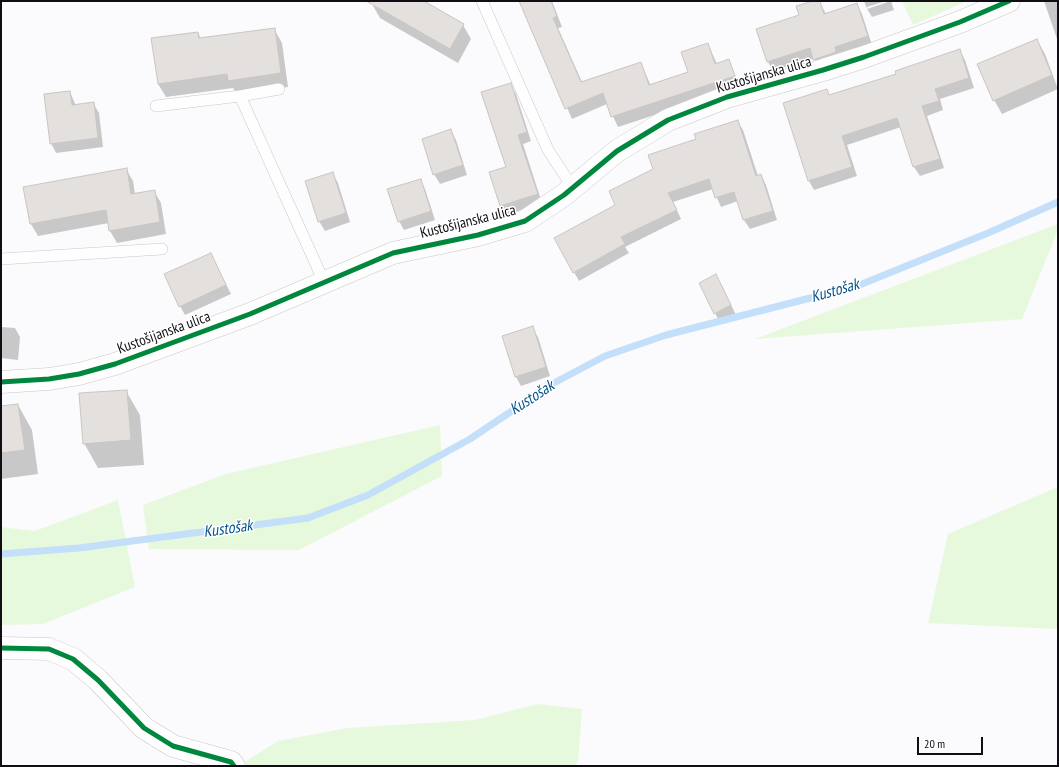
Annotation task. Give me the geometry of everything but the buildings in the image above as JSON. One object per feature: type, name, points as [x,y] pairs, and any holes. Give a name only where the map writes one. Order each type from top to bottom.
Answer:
[{"type":"street","name":"Kustošijanska ulica","points":[[1,382],[49,379],[79,374],[115,364],[250,314],[393,253],[478,235],[525,221],[573,188],[622,148],[644,133],[681,114],[727,97],[823,70],[871,54],[960,22],[1009,1]]},
{"type":"street","points":[[1,648],[49,649],[73,659],[98,680],[144,728],[173,746],[211,755],[231,762],[234,766]]},
{"type":"lane","points":[[482,1],[548,150],[573,188]]},
{"type":"lane","points":[[156,106],[240,96],[279,89]]},
{"type":"lane","points":[[240,96],[324,282]]},
{"type":"lane","points":[[1,259],[162,249]]},
{"type":"green space","points":[[902,1],[967,1],[913,25]]},
{"type":"green space","points":[[1058,224],[1058,230],[1022,319],[755,339]]},
{"type":"green space","points":[[440,425],[442,476],[299,550],[149,549],[143,505],[226,474]]},
{"type":"green space","points":[[1058,487],[1058,629],[928,623],[948,534]]},
{"type":"green space","points":[[118,500],[135,587],[43,624],[1,625],[1,527],[35,531]]},
{"type":"green space","points":[[538,704],[582,709],[578,761],[575,766],[238,766],[278,741],[348,728],[475,720]]},
{"type":"waterway","name":"Kustošak","points":[[1,554],[79,548],[308,518],[368,495],[470,439],[552,384],[605,356],[666,335],[857,286],[988,233],[1058,202]]},
{"type":"cycle path","points":[[1,382],[49,379],[79,374],[115,364],[250,314],[393,253],[478,235],[525,221],[564,195],[617,151],[668,120],[727,97],[864,57],[960,22],[1009,1]]},
{"type":"cycle path","points":[[1,648],[49,649],[73,659],[98,680],[144,728],[173,746],[231,762],[234,766]]}]
